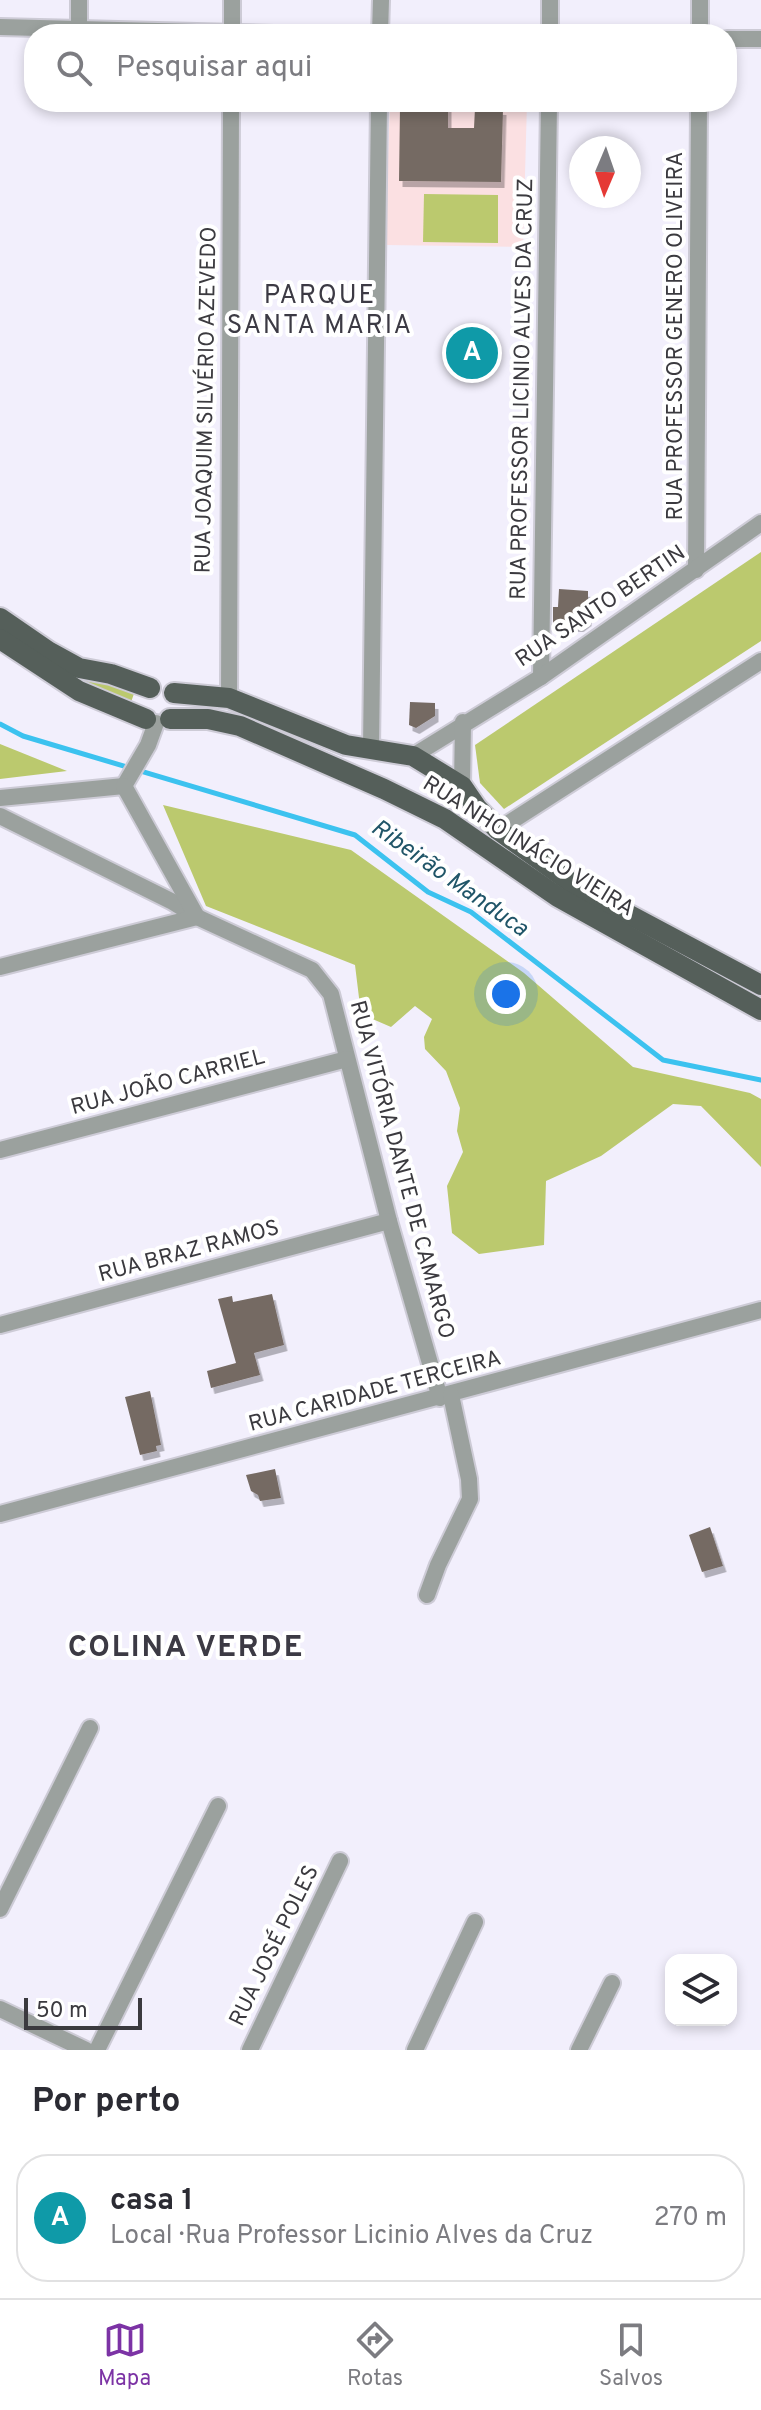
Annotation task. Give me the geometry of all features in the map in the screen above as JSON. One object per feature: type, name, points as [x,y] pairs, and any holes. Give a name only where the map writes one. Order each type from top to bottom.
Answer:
[{"type":"main road","points":[[0,618],[79,668],[111,674],[150,688],[164,686],[174,693],[177,710],[157,720],[79,691],[0,639]]},
{"type":"main road","points":[[150,688],[140,701],[142,714],[157,720]]},
{"type":"main road","name":"RUA NHO INÁCIO VIEIRA","points":[[174,693],[229,698],[346,745],[413,756],[462,786],[498,830],[577,887],[761,985]]},
{"type":"main road","name":"RUA NHO INÁCIO VIEIRA","points":[[157,720],[208,719],[240,726],[384,789],[445,819],[558,897],[761,1010]]},
{"type":"main road","points":[[445,819],[457,805],[462,786]]},
{"type":"street","points":[[79,0],[79,24]]},
{"type":"street","points":[[232,0],[232,24]]},
{"type":"street","points":[[380,24],[381,0]]},
{"type":"street","points":[[550,0],[550,24]]},
{"type":"street","points":[[700,0],[700,24]]},
{"type":"street","points":[[0,27],[24,27]]},
{"type":"street","points":[[737,39],[761,39]]},
{"type":"street","name":"RUA JOAQUIM SILVÉRIO AZEVEDO","points":[[229,698],[231,112]]},
{"type":"street","points":[[371,749],[379,112]]},
{"type":"street","name":"RUA PROFESSOR LICINIO ALVES DA CRUZ","points":[[541,677],[549,112]]},
{"type":"street","name":"RUA PROFESSOR GENERO OLIVEIRA","points":[[696,570],[699,112]]},
{"type":"street","name":"RUA SANTO BERTIN","points":[[413,756],[463,722],[541,677],[761,523]]},
{"type":"street","points":[[498,830],[761,661]]},
{"type":"street","points":[[126,781],[148,745],[157,720]]},
{"type":"street","points":[[462,786],[463,722]]},
{"type":"street","points":[[0,798],[126,781]]},
{"type":"street","points":[[0,967],[197,917],[126,781]]},
{"type":"street","name":"RUA VITÓRIA DANTE DE CAMARGO","points":[[0,816],[197,917],[312,970],[331,994],[389,1221],[469,1479],[470,1499],[427,1595]]},
{"type":"street","name":"RUA JOÃO CARRIEL","points":[[0,1150],[347,1059]]},
{"type":"street","name":"RUA BRAZ RAMOS","points":[[0,1325],[389,1221]]},
{"type":"street","name":"RUA CARIDADE TERCEIRA","points":[[0,1514],[761,1310]]},
{"type":"street","points":[[0,1909],[90,1728]]},
{"type":"street","points":[[97,2050],[218,1806]]},
{"type":"street","name":"RUA JOSÉ POLES","points":[[250,2050],[340,1861]]},
{"type":"street","points":[[415,2050],[475,1922]]},
{"type":"street","points":[[579,2050],[612,1983]]},
{"type":"street","points":[[0,2009],[86,2050]]},
{"type":"shaded area","points":[[390,112],[527,112],[523,247],[385,245]]},
{"type":"green space","points":[[424,194],[498,195],[498,243],[423,242]]},
{"type":"green space","points":[[761,552],[761,641],[504,809],[480,783],[475,745]]},
{"type":"green space","points":[[70,675],[136,688],[130,705],[87,687]]},
{"type":"green space","points":[[0,744],[67,771],[0,779]]},
{"type":"green space","points":[[163,805],[351,850],[524,973],[633,1067],[750,1093],[761,1099],[761,1167],[701,1106],[673,1104],[601,1156],[546,1181],[544,1245],[479,1254],[452,1233],[447,1186],[463,1152],[457,1131],[460,1108],[446,1071],[425,1049],[424,1037],[432,1019],[415,1006],[391,1027],[361,1014],[355,965],[206,906]]},
{"type":"building","points":[[400,112],[448,112],[448,128],[474,128],[475,112],[503,112],[501,182],[399,181]]},
{"type":"building","points":[[559,589],[588,591],[588,620],[580,626],[553,625],[553,607],[558,607]]},
{"type":"building","points":[[410,702],[435,703],[435,716],[416,728],[409,725]]},
{"type":"building","points":[[272,1294],[284,1345],[254,1353],[260,1375],[211,1388],[207,1371],[236,1363],[218,1299],[232,1296],[233,1302]]},
{"type":"building","points":[[150,1391],[161,1445],[156,1446],[157,1451],[140,1455],[125,1397]]},
{"type":"building","points":[[275,1469],[281,1498],[260,1501],[258,1495],[251,1491],[246,1475]]},
{"type":"building","points":[[710,1527],[723,1566],[702,1572],[689,1535]]},
{"type":"waterway","name":"Ribeirão Manduca","points":[[0,724],[23,736],[355,835],[428,892],[471,912],[663,1060],[761,1080]]},
{"type":"place","name":"casa 1","points":[[472,353]]},
{"type":"district","name":"PARQUE SANTA MARIA","points":[[320,311]]},
{"type":"district","name":"COLINA VERDE","points":[[186,1648]]}]
